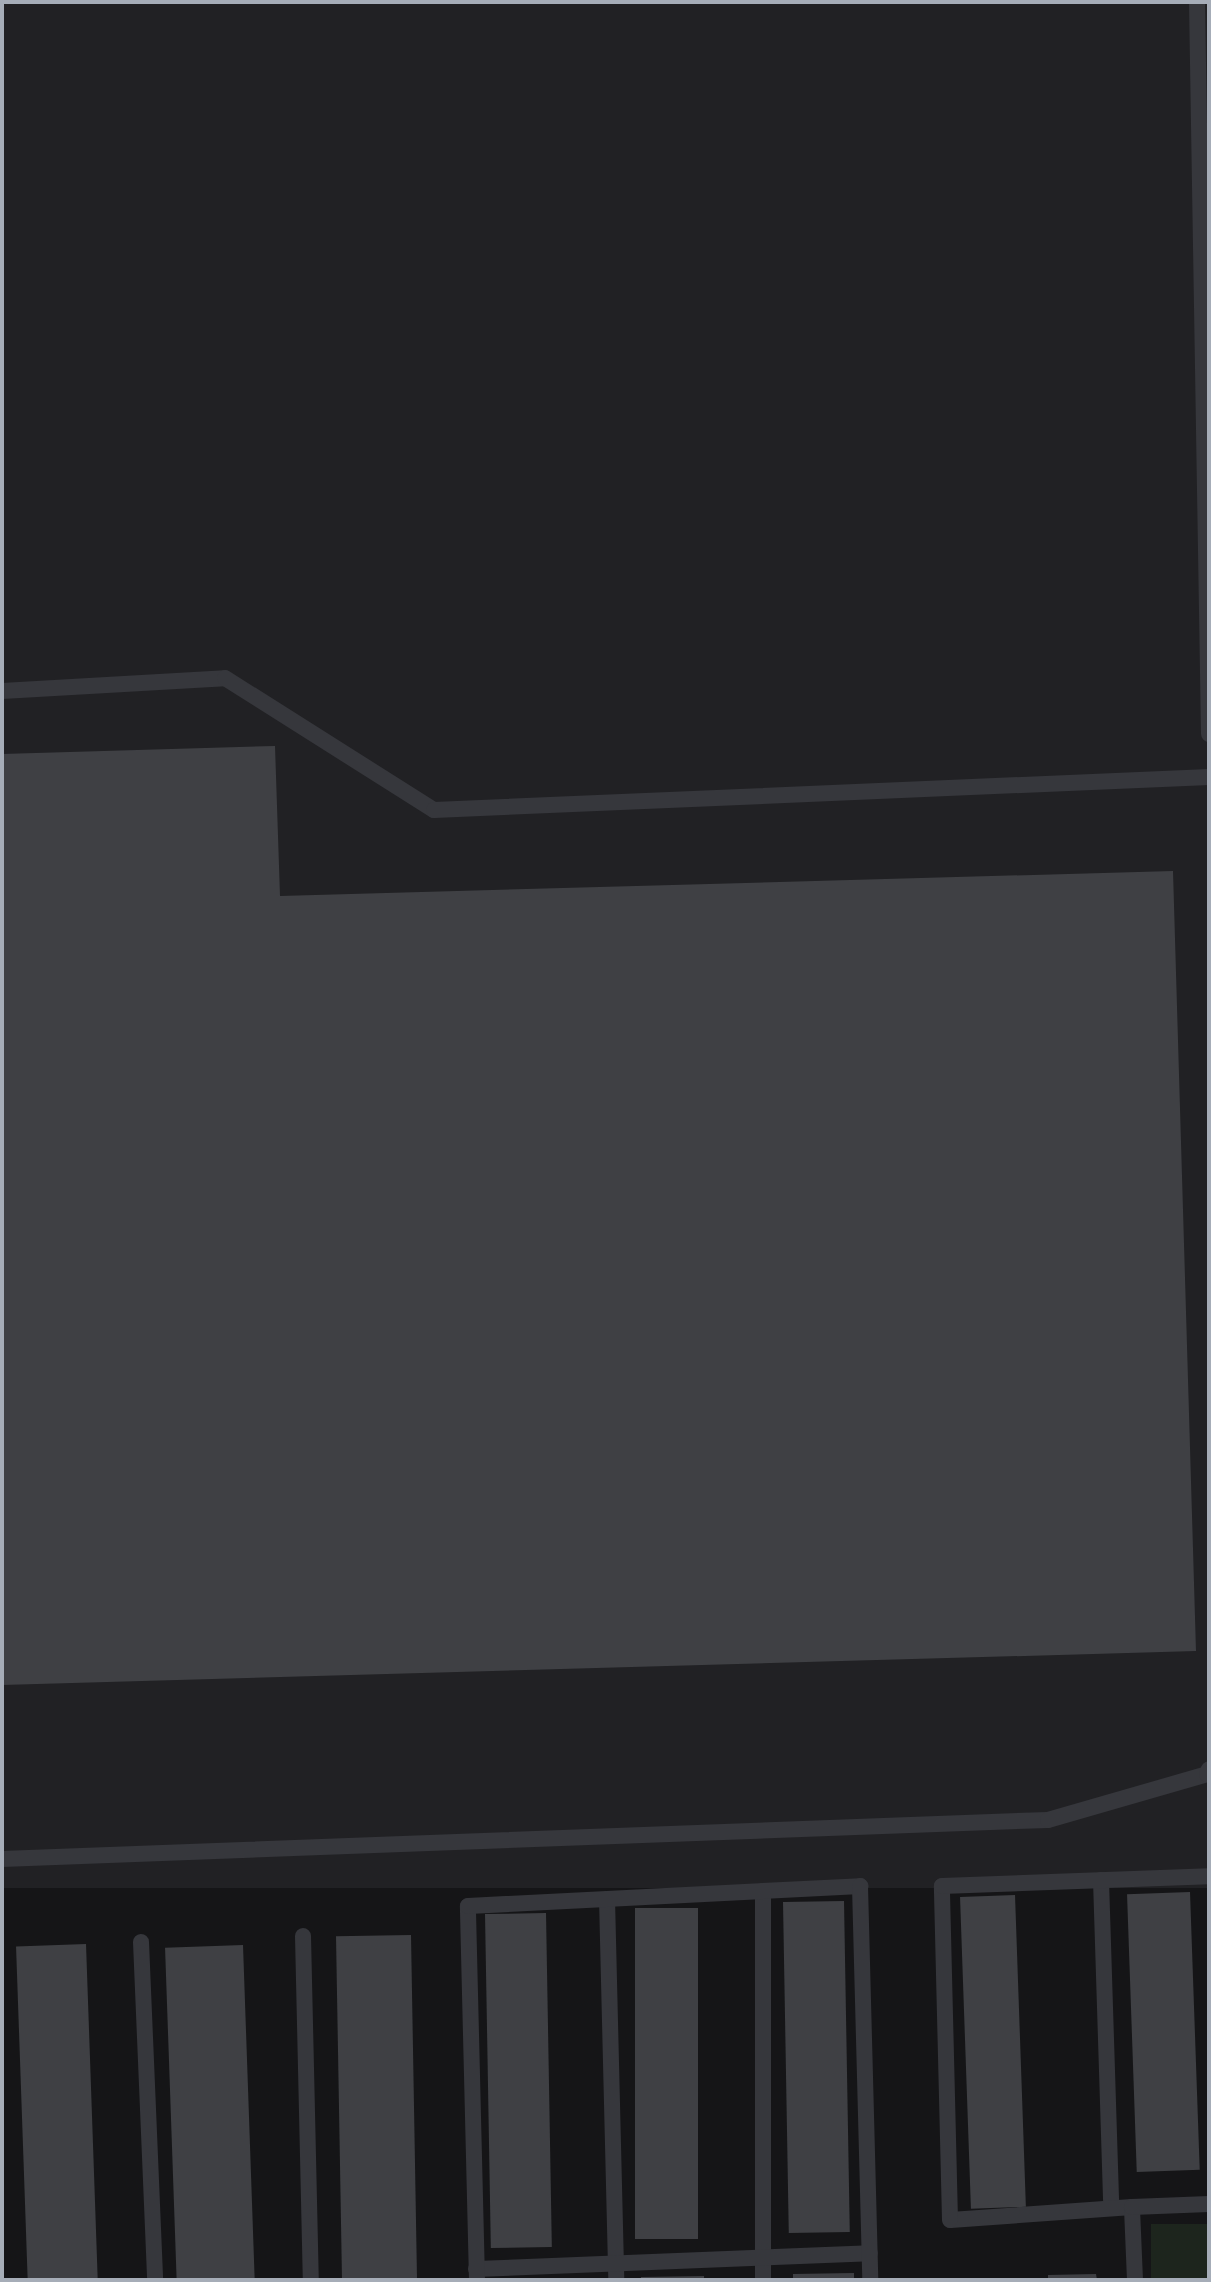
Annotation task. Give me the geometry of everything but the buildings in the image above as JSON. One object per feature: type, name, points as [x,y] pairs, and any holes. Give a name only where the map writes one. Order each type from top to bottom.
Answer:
[{"type":"lane","points":[[1197,2],[1204,184],[1209,734]]},
{"type":"lane","points":[[2,691],[225,678],[434,810],[1209,777]]},
{"type":"lane","points":[[2,1859],[1048,1820],[1207,1774],[1209,1769]]},
{"type":"lane","points":[[1209,1876],[942,1886],[950,2220],[1111,2206],[1209,2204]]},
{"type":"lane","points":[[1101,1880],[1111,2206]]},
{"type":"lane","points":[[870,2253],[763,2258],[616,2272],[477,2275],[468,1906],[860,1886],[870,2253],[870,2280]]},
{"type":"lane","points":[[763,1891],[763,2280]]},
{"type":"lane","points":[[607,1899],[616,2272]]},
{"type":"lane","points":[[303,1936],[311,2280]]},
{"type":"lane","points":[[141,1942],[155,2280]]},
{"type":"lane","points":[[1132,2207],[1135,2280]]},
{"type":"shaded area","points":[[2,2],[1209,2],[1209,1888],[2,1888]]},
{"type":"shaded area","points":[[1151,2224],[1209,2224],[1209,2280],[1151,2280]]}]
